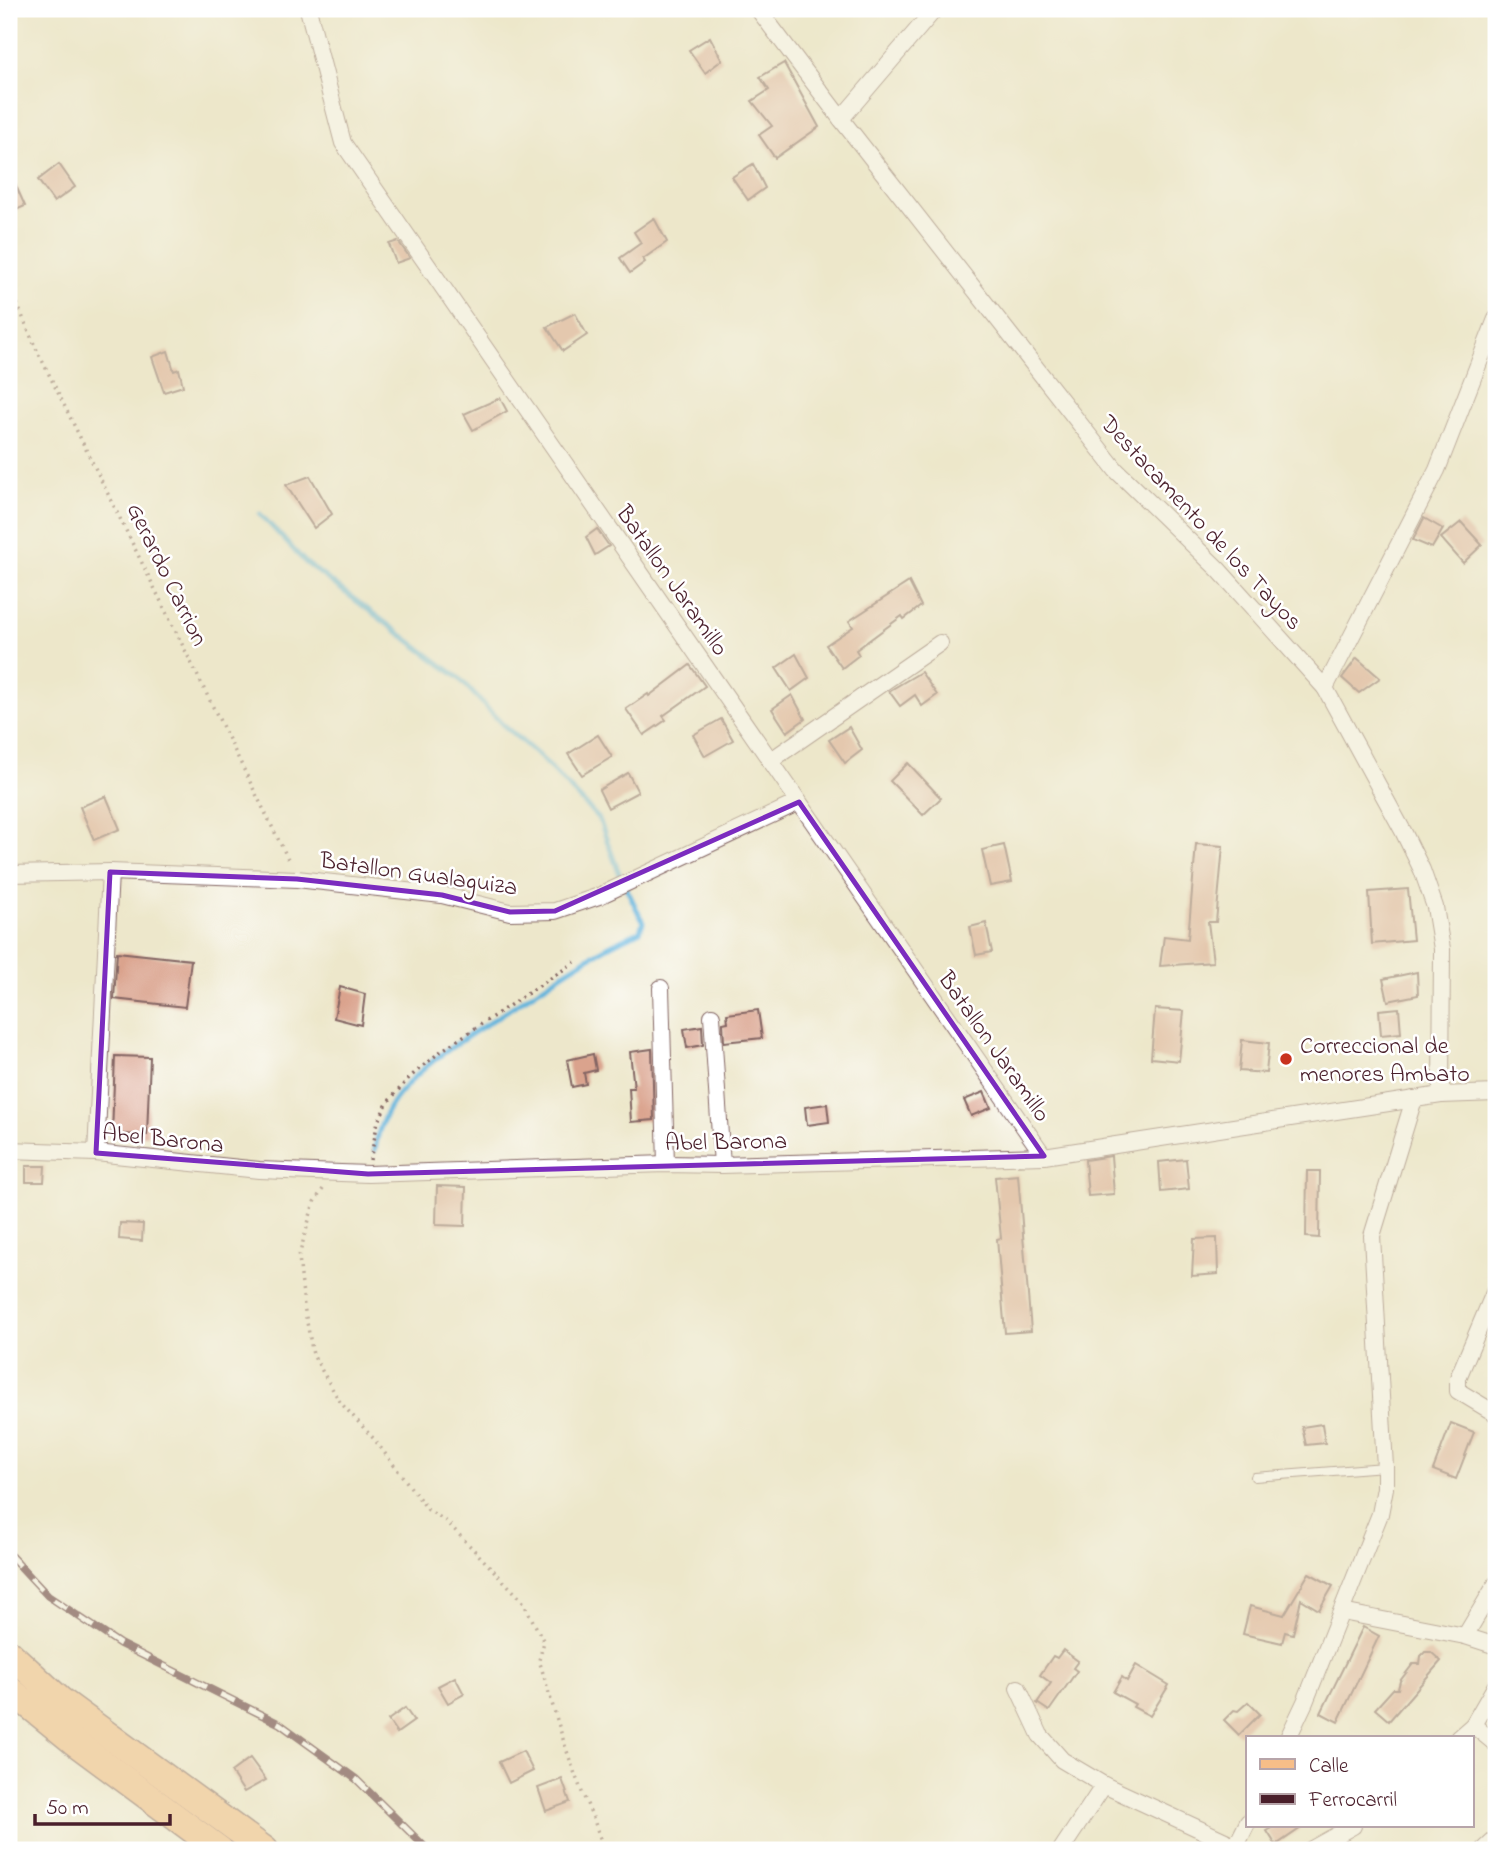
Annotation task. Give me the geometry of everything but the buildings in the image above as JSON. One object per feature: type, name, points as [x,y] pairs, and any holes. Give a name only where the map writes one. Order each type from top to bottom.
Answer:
[{"type":"main road","points":[[9,1653],[60,1700],[265,1850]]},
{"type":"main road","points":[[9,1689],[73,1741],[220,1850]]},
{"type":"street","name":"Batallon Jaramillo","points":[[308,9],[343,143],[1044,1156]]},
{"type":"street","name":"Destacamento de los Tayos","points":[[758,9],[1116,470],[1219,569],[1325,688],[1403,831],[1422,870],[1435,907],[1442,949],[1441,1095]]},
{"type":"street","points":[[841,118],[935,9]]},
{"type":"street","points":[[1325,688],[1437,470],[1496,319]]},
{"type":"street","points":[[770,761],[940,643]]},
{"type":"street","name":"Batallon Gualaguiza","points":[[9,874],[110,872],[297,879],[442,895],[510,912],[555,911],[599,896],[799,802]]},
{"type":"street","points":[[96,1153],[110,872]]},
{"type":"street","points":[[661,988],[666,1164]]},
{"type":"street","points":[[712,1016],[722,1165]]},
{"type":"street","name":"Abel Barona","points":[[9,1150],[96,1153],[260,1170],[368,1174],[1044,1156],[1441,1095],[1496,1093]]},
{"type":"street","points":[[1289,1736],[1380,1514],[1385,1488],[1385,1467],[1372,1236],[1415,1099]]},
{"type":"street","points":[[1496,1289],[1458,1378],[1458,1391],[1496,1414]]},
{"type":"street","points":[[1465,1636],[1496,1584]]},
{"type":"street","points":[[1342,1612],[1465,1636],[1496,1646]]},
{"type":"street","points":[[1460,1736],[1473,1725],[1496,1685]]},
{"type":"street","points":[[1018,1688],[1040,1735],[1062,1760],[1104,1785],[1237,1848],[1246,1827]]},
{"type":"street","points":[[1473,1725],[1496,1744]]},
{"type":"street","points":[[1061,1850],[1104,1785]]},
{"type":"street","points":[[1310,1850],[1349,1828]]},
{"type":"street","points":[[1484,1850],[1496,1839]]},
{"type":"lane","points":[[1255,1477],[1385,1467]]},
{"type":"path","name":"Gerardo Carrion","points":[[9,284],[34,344],[297,879]]},
{"type":"path","points":[[368,1174],[378,1121],[388,1102],[410,1077],[441,1051],[575,962]]},
{"type":"path","points":[[329,1179],[314,1202],[299,1256],[304,1306],[313,1354],[340,1402],[374,1440],[428,1510],[446,1521],[522,1600],[544,1642],[539,1660],[580,1792],[606,1850]]},
{"type":"highlighted area","points":[[799,802],[1044,1156],[368,1174],[96,1153],[110,872],[297,879],[442,895],[510,912],[555,911]]},
{"type":"waterway","points":[[260,514],[306,563],[459,678],[599,819],[619,873],[643,922],[640,931],[569,970],[460,1041],[420,1072],[388,1109],[375,1150]]},
{"type":"railway","points":[[9,1554],[48,1596],[120,1644],[280,1724],[356,1779],[428,1850]]},
{"type":"place","name":"Correccional de menores Ambato","points":[[1286,1059]]}]
